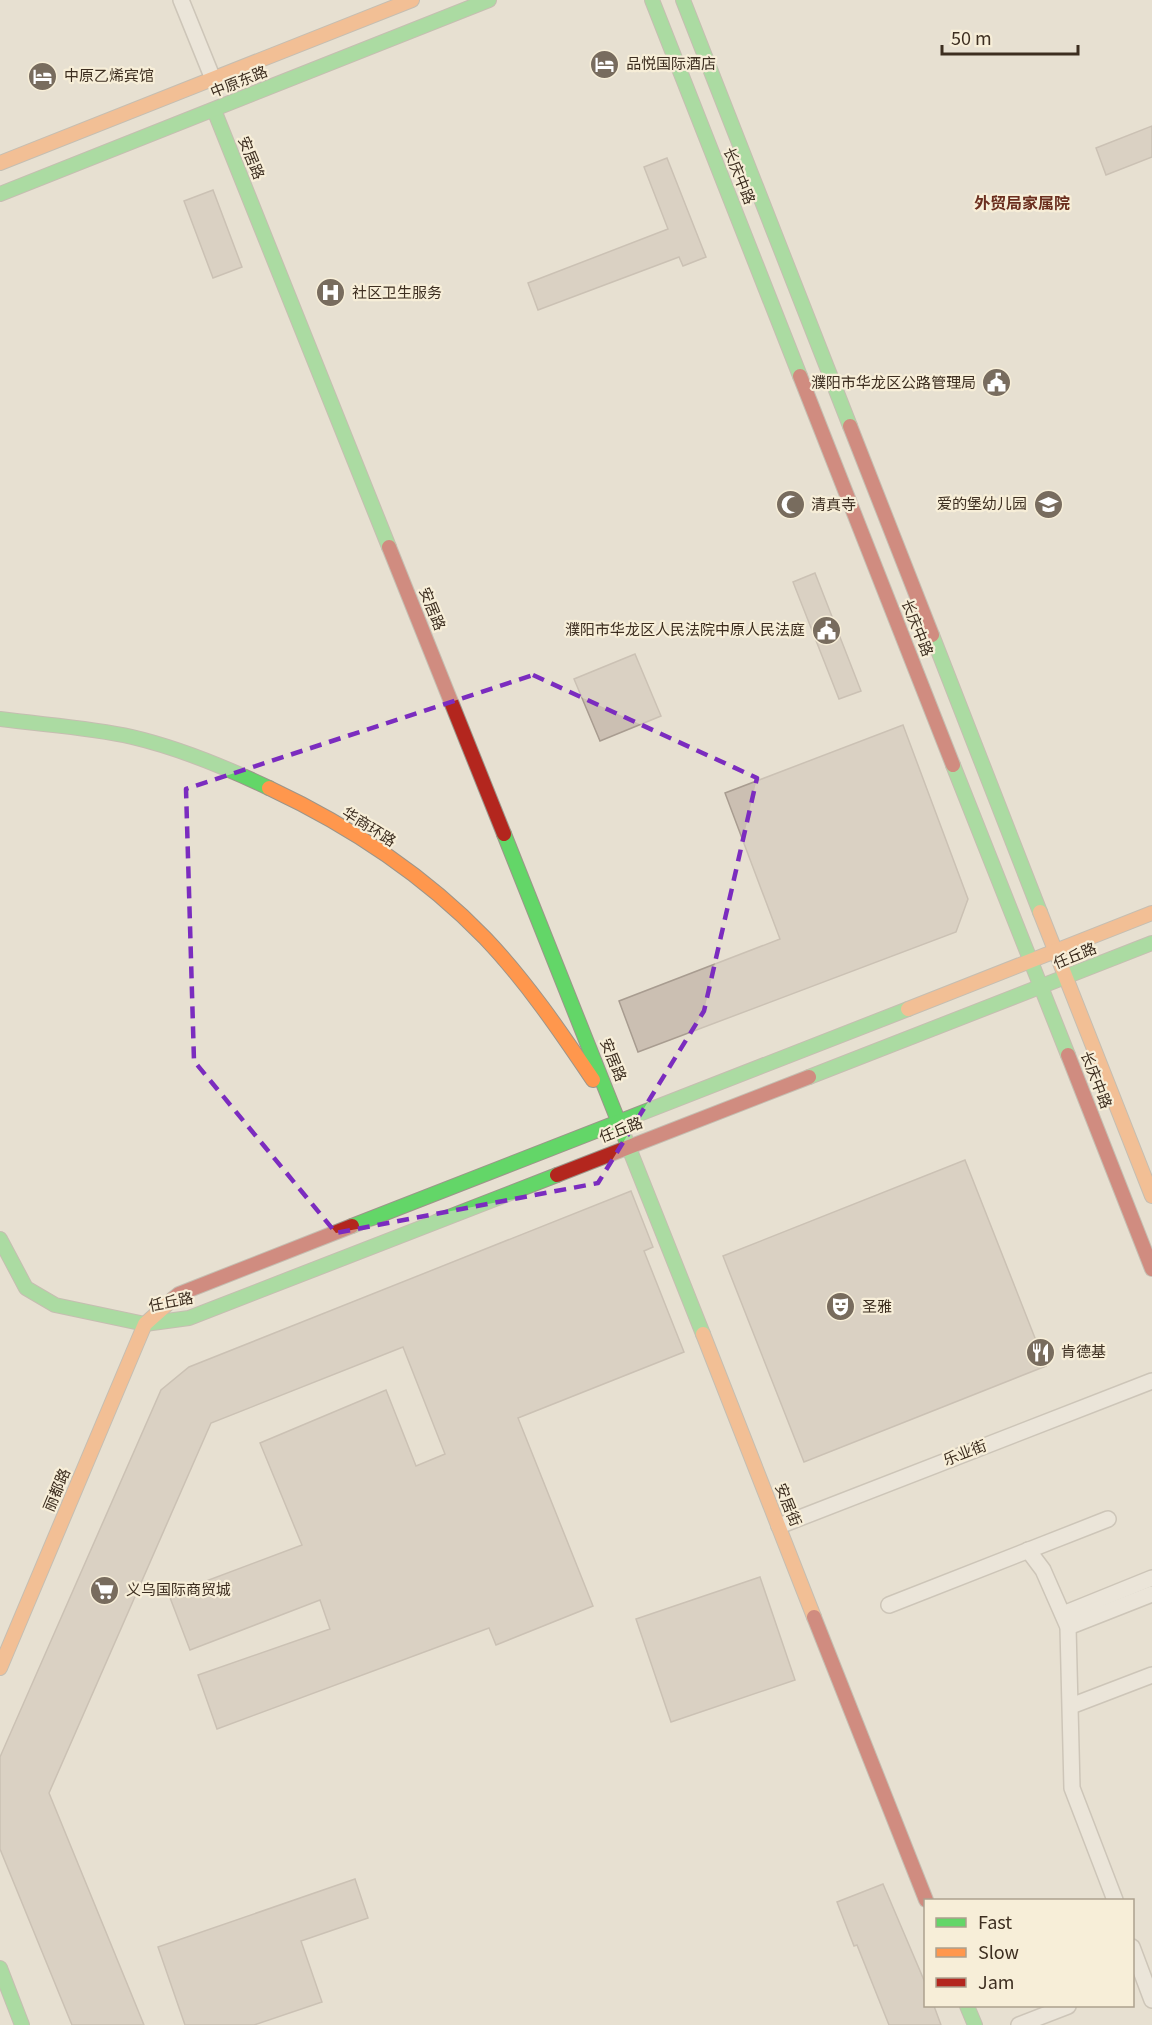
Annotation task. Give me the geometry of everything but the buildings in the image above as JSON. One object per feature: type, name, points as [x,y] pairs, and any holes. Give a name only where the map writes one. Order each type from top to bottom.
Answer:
[{"type":"street","points":[[181,0],[213,79]]},
{"type":"street","name":"中原东路","points":[[0,163],[412,0]]},
{"type":"street","name":"中原东路","points":[[0,194],[489,0]]},
{"type":"street","name":"长庆中路","points":[[652,0],[1152,1269]]},
{"type":"street","name":"长庆中路","points":[[682,0],[1152,1196]]},
{"type":"street","name":"安居路","points":[[214,110],[620,1121]]},
{"type":"street","name":"华商环路","points":[[0,719],[147,741],[208,762],[267,787],[363,842],[449,903],[485,939],[553,1020],[620,1121]]},
{"type":"street","name":"任丘路","points":[[145,1324],[179,1294],[1152,913]]},
{"type":"street","name":"任丘路","points":[[145,1324],[189,1318],[1152,943]]},
{"type":"street","name":"安居街","points":[[620,1121],[926,1899]]},
{"type":"street","points":[[0,1239],[26,1288],[55,1305],[145,1324]]},
{"type":"street","name":"丽都路","points":[[0,1668],[145,1324]]},
{"type":"street","name":"乐业街","points":[[779,1526],[1152,1381]]},
{"type":"street","points":[[889,1605],[1108,1519]]},
{"type":"street","points":[[1028,1550],[1043,1570],[1065,1621],[1071,1706],[1072,1788],[1115,1899]]},
{"type":"street","points":[[1065,1621],[1152,1578]]},
{"type":"street","points":[[1065,1621],[1152,1594]]},
{"type":"street","points":[[1071,1706],[1152,1675]]},
{"type":"street","points":[[1134,1952],[1152,2000]]},
{"type":"street","points":[[0,1968],[22,2025]]},
{"type":"street","points":[[967,2007],[975,2025]]},
{"type":"street","points":[[1019,2025],[1065,2007]]},
{"type":"highlighted area","points":[[533,675],[757,778],[704,1011],[598,1183],[336,1233],[194,1061],[186,789]]},
{"type":"traffic: fast","points":[[0,194],[489,0]]},
{"type":"traffic: fast","points":[[652,0],[800,376]]},
{"type":"traffic: fast","points":[[683,0],[850,426]]},
{"type":"traffic: fast","points":[[214,110],[389,547]]},
{"type":"traffic: fast","points":[[932,635],[1040,912]]},
{"type":"traffic: fast","points":[[0,719],[99,731],[150,741],[202,759],[269,788]]},
{"type":"traffic: fast","points":[[953,765],[1068,1055]]},
{"type":"traffic: fast","points":[[504,834],[703,1334]]},
{"type":"traffic: fast","points":[[809,1077],[1152,943]]},
{"type":"traffic: fast","points":[[352,1226],[908,1009]]},
{"type":"traffic: fast","points":[[0,1239],[26,1288],[55,1305],[145,1324],[189,1318],[557,1175]]},
{"type":"traffic: fast","points":[[0,1968],[22,2025]]},
{"type":"traffic: fast","points":[[967,2007],[975,2025]]},
{"type":"traffic: slow","points":[[0,163],[412,0]]},
{"type":"traffic: slow","points":[[269,788],[356,835],[437,893],[500,954],[555,1025],[593,1080]]},
{"type":"traffic: slow","points":[[1040,912],[1152,1196]]},
{"type":"traffic: slow","points":[[908,1009],[1152,913]]},
{"type":"traffic: slow","points":[[0,1668],[145,1324],[173,1299]]},
{"type":"traffic: slow","points":[[703,1334],[814,1617]]},
{"type":"traffic: jam","points":[[800,376],[953,765]]},
{"type":"traffic: jam","points":[[850,426],[932,635]]},
{"type":"traffic: jam","points":[[389,547],[504,834]]},
{"type":"traffic: jam","points":[[1068,1055],[1152,1269]]},
{"type":"traffic: jam","points":[[557,1175],[809,1077]]},
{"type":"traffic: jam","points":[[173,1299],[179,1294],[352,1226]]},
{"type":"traffic: jam","points":[[814,1617],[926,1899]]},
{"type":"place","name":"品悦国际酒店","points":[[605,64]]},
{"type":"place","name":"中原乙烯宾馆","points":[[43,76]]},
{"type":"place","name":"社区卫生服务","points":[[331,293]]},
{"type":"place","name":"濮阳市华龙区公路管理局","points":[[997,383]]},
{"type":"place","name":"爱的堡幼儿园","points":[[1048,504]]},
{"type":"place","name":"清真寺","points":[[790,505]]},
{"type":"place","name":"濮阳市华龙区人民法院中原人民法庭","points":[[826,630]]},
{"type":"place","name":"圣雅","points":[[841,1307]]},
{"type":"place","name":"肯德基","points":[[1040,1352]]},
{"type":"place","name":"义乌国际商贸城","points":[[105,1590]]},
{"type":"district","name":"外贸局家属院","points":[[1022,203]]}]
